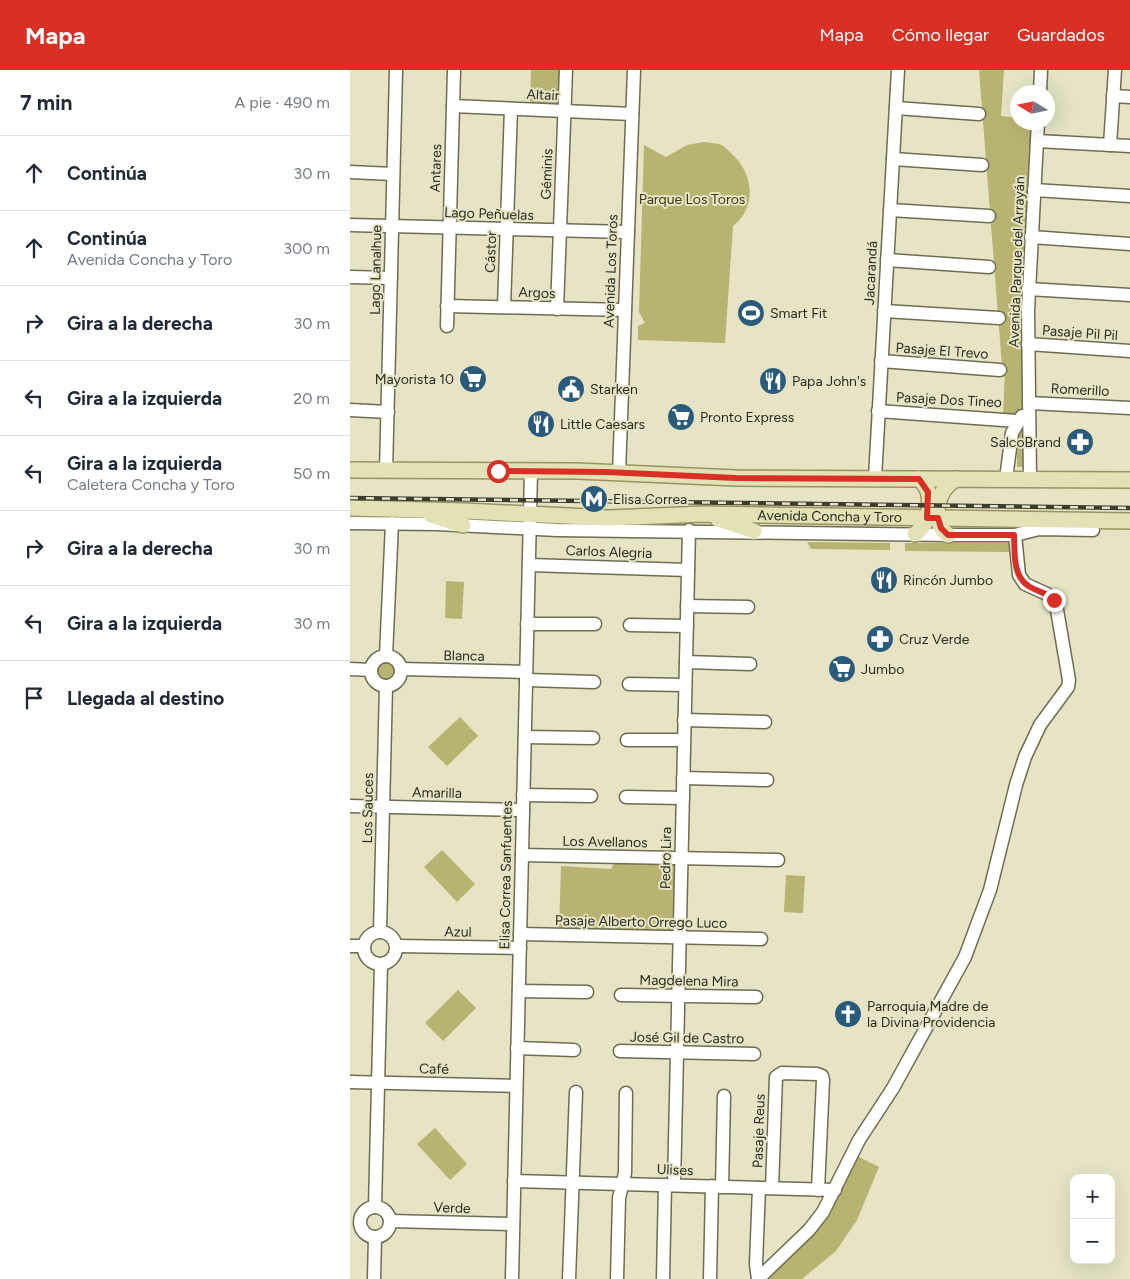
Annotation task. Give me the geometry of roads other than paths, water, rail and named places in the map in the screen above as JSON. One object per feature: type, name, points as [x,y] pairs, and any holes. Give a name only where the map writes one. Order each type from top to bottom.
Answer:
[{"type":"main road","points":[[350,470],[531,471],[736,478],[1130,480]]},
{"type":"main road","points":[[919,479],[928,492],[933,518],[948,535]]},
{"type":"main road","points":[[915,534],[933,518],[940,495],[945,487],[956,479]]},
{"type":"main road","points":[[350,508],[412,510],[463,525]]},
{"type":"main road","name":"Avenida Concha y Toro","points":[[412,510],[530,522],[703,514],[933,518],[1064,523],[1126,521]]},
{"type":"main road","points":[[703,514],[754,531]]},
{"type":"main road","points":[[1093,530],[1126,521]]},
{"type":"main road","points":[[1039,529],[1064,523]]},
{"type":"street","name":"Lago Lanalhue","points":[[386,471],[396,70]]},
{"type":"street","name":"Antares","points":[[447,326],[454,70]]},
{"type":"street","name":"Géminis","points":[[558,309],[566,70]]},
{"type":"street","name":"Avenida Los Toros","points":[[619,473],[634,70]]},
{"type":"street","name":"Jacarandá","points":[[875,478],[898,70]]},
{"type":"street","points":[[1040,85],[1041,70]]},
{"type":"street","points":[[1110,145],[1115,70]]},
{"type":"street","points":[[1113,96],[1130,97]]},
{"type":"street","name":"Altair","points":[[453,106],[632,114]]},
{"type":"street","points":[[896,108],[978,114]]},
{"type":"street","name":"Cástor","points":[[504,307],[511,109]]},
{"type":"street","name":"Avenida Parque del Arrayán","points":[[1030,480],[1028,289],[1038,130]]},
{"type":"street","points":[[1037,141],[1130,146]]},
{"type":"street","points":[[893,159],[982,165]]},
{"type":"street","points":[[350,172],[393,174]]},
{"type":"street","points":[[1034,190],[1130,196]]},
{"type":"street","points":[[890,210],[989,216]]},
{"type":"street","name":"Lago Peñuelas","points":[[350,224],[628,232]]},
{"type":"street","points":[[1031,237],[1130,244]]},
{"type":"street","points":[[887,260],[989,267]]},
{"type":"street","points":[[350,277],[391,278]]},
{"type":"street","points":[[1028,289],[1130,295]]},
{"type":"street","name":"Argos","points":[[447,306],[625,310]]},
{"type":"street","points":[[884,311],[999,318]]},
{"type":"street","name":"Pasaje Pil Pil","points":[[1028,344],[1130,351]]},
{"type":"street","name":"Pasaje El Trevo","points":[[881,361],[1000,370]]},
{"type":"street","points":[[1006,479],[1011,437],[1017,421],[1029,403]]},
{"type":"street","name":"Romerillo","points":[[1029,403],[1130,408]]},
{"type":"street","points":[[350,410],[388,412]]},
{"type":"street","name":"Pasaje Dos Tineo","points":[[878,411],[1017,421]]},
{"type":"street","name":"Elisa Correa Sanfuentes","points":[[512,1279],[531,471]]},
{"type":"street","points":[[350,523],[463,525],[530,522],[689,530],[948,535],[1014,535],[1039,529]]},
{"type":"street","points":[[386,656],[392,523]]},
{"type":"street","points":[[1064,523],[1093,530]]},
{"type":"street","name":"Pedro Lira","points":[[663,1279],[677,1052],[689,530]]},
{"type":"street","points":[[758,1279],[809,1230],[823,1212],[859,1140],[893,1088],[965,956],[990,890],[1016,785],[1025,757],[1040,725],[1068,688],[1069,680],[1056,604],[1047,594],[1025,584],[1019,575],[1014,535]]},
{"type":"street","name":"Carlos Alegria","points":[[528,565],[688,570]]},
{"type":"street","points":[[687,606],[748,607]]},
{"type":"street","points":[[527,624],[595,624]]},
{"type":"street","points":[[630,625],[687,626]]},
{"type":"street","points":[[386,656],[398,661],[401,670],[397,681],[386,686],[377,682],[371,670],[378,658],[386,656]]},
{"type":"street","points":[[686,662],[750,664]]},
{"type":"street","points":[[350,669],[371,670]]},
{"type":"street","name":"Blanca","points":[[401,670],[526,676],[594,682]]},
{"type":"street","points":[[629,684],[685,685]]},
{"type":"street","name":"Los Sauces","points":[[380,931],[386,686]]},
{"type":"street","points":[[684,720],[764,722]]},
{"type":"street","points":[[524,737],[593,738]]},
{"type":"street","points":[[628,740],[684,740]]},
{"type":"street","points":[[683,778],[767,780]]},
{"type":"street","points":[[523,795],[591,796]]},
{"type":"street","points":[[626,797],[683,798]]},
{"type":"street","name":"Amarilla","points":[[350,806],[523,810]]},
{"type":"street","name":"Los Avellanos","points":[[522,855],[778,860]]},
{"type":"street","points":[[380,931],[392,936],[397,946],[394,956],[389,961],[380,964],[372,962],[366,956],[364,946],[369,936],[380,931]]},
{"type":"street","name":"Pasaje Alberto Orrego Luco","points":[[520,934],[761,939]]},
{"type":"street","points":[[350,946],[364,946]]},
{"type":"street","name":"Azul","points":[[397,946],[520,948]]},
{"type":"street","points":[[376,1207],[380,964]]},
{"type":"street","points":[[519,991],[587,992]]},
{"type":"street","name":"Magdelena Mira","points":[[621,995],[756,997]]},
{"type":"street","points":[[517,1048],[574,1050]]},
{"type":"street","name":"José Gil de Castro","points":[[620,1051],[754,1054]]},
{"type":"street","name":"Pasaje Reus","points":[[772,1188],[778,1075],[817,1074],[822,1078],[818,1190]]},
{"type":"street","name":"Café","points":[[350,1082],[516,1086]]},
{"type":"street","points":[[569,1279],[576,1092]]},
{"type":"street","points":[[617,1279],[619,1198],[625,1173],[626,1093]]},
{"type":"street","points":[[710,1279],[724,1096]]},
{"type":"street","name":"Ulises","points":[[514,1181],[835,1190]]},
{"type":"street","name":"Pasaje Reus","points":[[758,1279],[756,1264],[759,1188]]},
{"type":"street","points":[[376,1207],[384,1210],[390,1221],[387,1231],[375,1237],[365,1232],[355,1221],[364,1212],[376,1207]]},
{"type":"street","name":"Verde","points":[[390,1221],[513,1224]]},
{"type":"street","points":[[374,1279],[375,1237]]},
{"type":"railway","points":[[350,498],[1130,508]]},
{"type":"place","name":"Smart Fit","points":[[751,313]]},
{"type":"place","name":"Mayorista 10","points":[[473,379]]},
{"type":"place","name":"Papa John's","points":[[773,381]]},
{"type":"place","name":"Starken","points":[[571,389]]},
{"type":"place","name":"Pronto Express","points":[[681,417]]},
{"type":"place","name":"Little Caesars","points":[[541,424]]},
{"type":"place","name":"SalcoBrand","points":[[1080,442]]},
{"type":"place","name":"Elisa Correa","points":[[594,499]]},
{"type":"place","name":"Rincón Jumbo","points":[[884,580]]},
{"type":"place","name":"Cruz Verde","points":[[880,639]]},
{"type":"place","name":"Jumbo","points":[[842,669]]},
{"type":"place","name":"Parroquia Madre de la Divina Providencia","points":[[848,1014]]},
{"type":"park label","name":"Parque Los Toros","points":[[692,199]]}]
